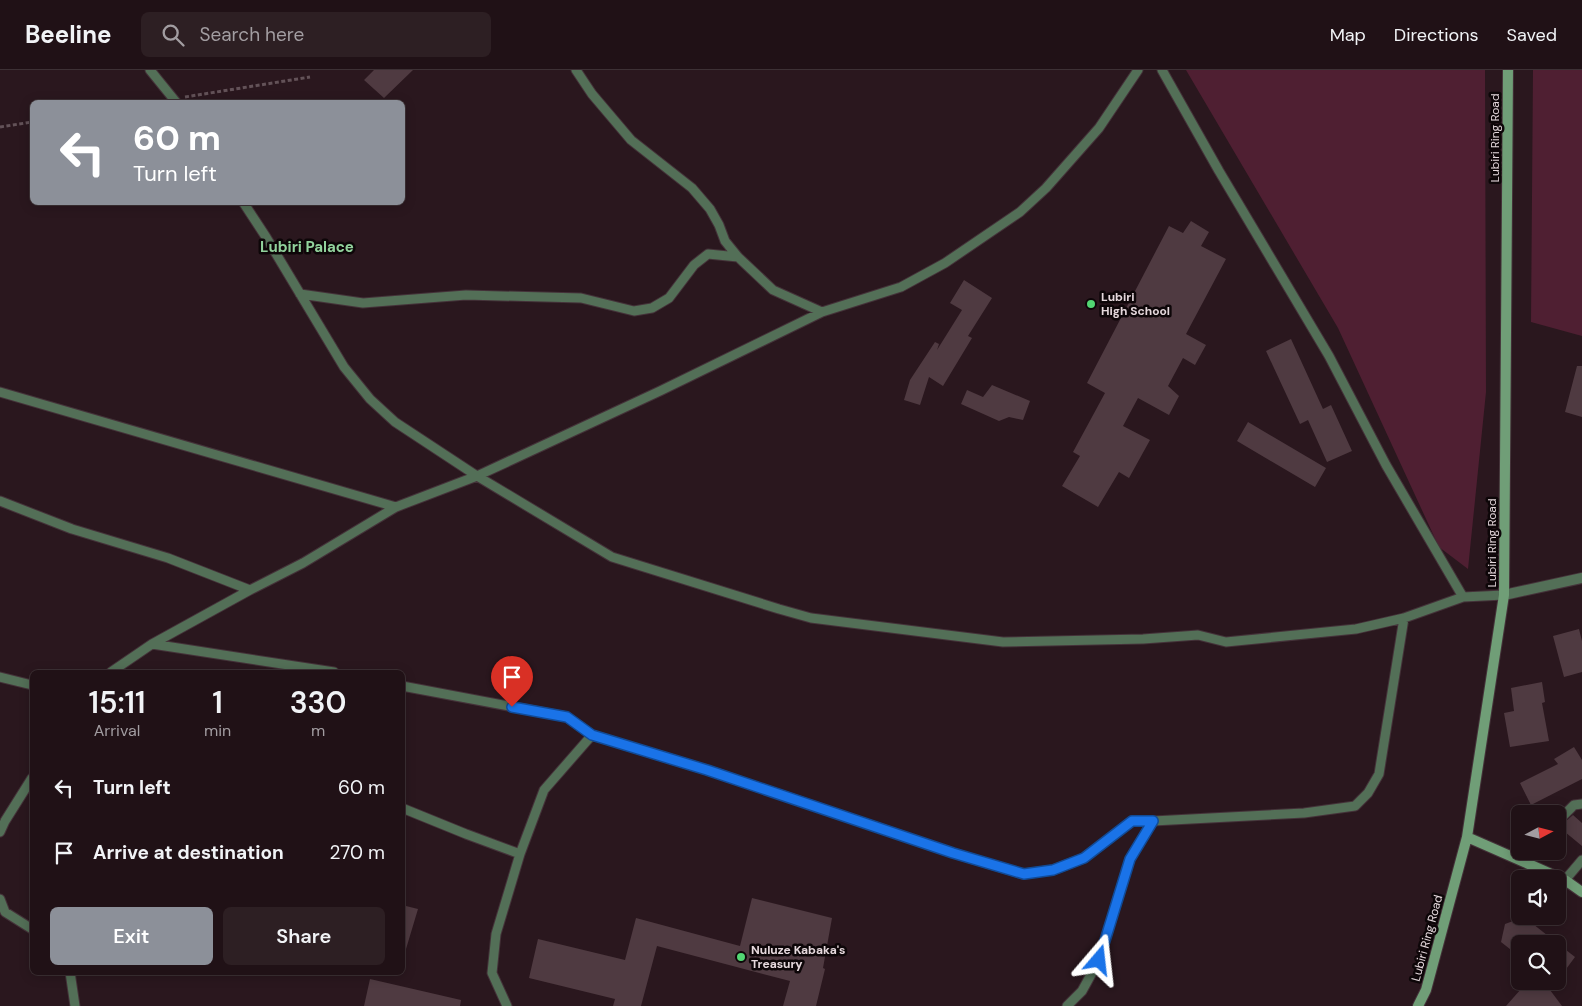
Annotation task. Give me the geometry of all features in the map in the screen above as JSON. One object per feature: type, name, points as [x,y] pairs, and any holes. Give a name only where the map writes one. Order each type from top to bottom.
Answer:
[{"type":"main road","name":"Lubiri Ring Road","points":[[1418,1006],[1426,990],[1468,837],[1504,595],[1508,70]]},
{"type":"main road","points":[[1468,837],[1511,851]]},
{"type":"main road","points":[[1531,860],[1548,870]]},
{"type":"main road","points":[[1566,881],[1582,892]]},
{"type":"street","points":[[1504,595],[1582,578]]},
{"type":"lane","points":[[150,70],[179,100]]},
{"type":"lane","points":[[576,70],[592,94],[631,140],[692,188],[710,209],[725,241],[738,257],[773,290],[822,312]]},
{"type":"lane","points":[[115,670],[152,644],[250,590],[303,564],[396,507],[477,476],[660,391],[822,312],[901,286],[945,263],[1020,212],[1046,188],[1099,128],[1138,70]]},
{"type":"lane","points":[[1162,70],[1224,180],[1329,356],[1386,465],[1456,589],[1463,597]]},
{"type":"lane","points":[[245,205],[344,368],[370,399],[395,422],[477,476],[612,557],[812,618],[1003,642],[1143,639],[1198,635],[1226,642],[1356,629],[1404,618],[1463,597],[1504,595]]},
{"type":"lane","points":[[300,294],[363,303],[466,295],[581,298],[634,311],[652,308],[669,298],[694,264],[708,254],[738,257]]},
{"type":"lane","points":[[0,392],[396,507]]},
{"type":"lane","points":[[0,501],[72,529],[168,558],[250,590]]},
{"type":"lane","points":[[405,687],[567,717],[592,735],[707,770],[944,850],[1024,874],[1053,870],[1084,858],[1132,821],[1304,813],[1355,806],[1368,793],[1379,774],[1404,618]]},
{"type":"lane","points":[[152,644],[321,670]]},
{"type":"lane","points":[[0,677],[30,684]]},
{"type":"lane","points":[[507,1006],[492,973],[496,934],[520,854],[544,790],[592,735]]},
{"type":"lane","points":[[0,832],[30,781]]},
{"type":"lane","points":[[1566,813],[1574,805],[1582,804]]},
{"type":"lane","points":[[405,809],[520,854]]},
{"type":"lane","points":[[1067,1006],[1082,992],[1099,960],[1130,859],[1153,821]]},
{"type":"lane","points":[[1566,879],[1582,860]]},
{"type":"lane","points":[[0,899],[5,912],[30,928]]},
{"type":"lane","points":[[70,975],[75,1006]]},
{"type":"path","points":[[179,100],[310,77]]},
{"type":"path","points":[[0,128],[30,122]]},
{"type":"shaded area","points":[[1186,70],[1485,70],[1486,392],[1468,569],[1439,547],[1338,328]]},
{"type":"shaded area","points":[[1533,70],[1582,70],[1582,336],[1531,322]]},
{"type":"building","points":[[374,70],[413,70],[384,98],[364,80]]},
{"type":"building","points":[[1191,221],[1209,232],[1201,246],[1226,259],[1186,334],[1206,345],[1195,365],[1183,358],[1168,386],[1179,396],[1169,415],[1138,398],[1123,426],[1150,440],[1129,478],[1119,472],[1098,507],[1062,486],[1080,456],[1073,452],[1105,393],[1087,383],[1169,226],[1183,233]]},
{"type":"building","points":[[964,280],[992,298],[968,336],[972,338],[943,386],[929,377],[920,405],[904,400],[910,380],[935,342],[939,344],[937,350],[962,310],[950,303]]},
{"type":"building","points":[[1291,339],[1323,409],[1331,405],[1352,451],[1327,462],[1308,420],[1300,424],[1266,351]]},
{"type":"building","points":[[1577,366],[1582,366],[1582,417],[1565,412]]},
{"type":"building","points":[[992,385],[1030,401],[1023,420],[1009,417],[999,421],[961,404],[967,390],[983,397]]},
{"type":"building","points":[[1248,422],[1326,468],[1315,487],[1237,441]]},
{"type":"building","points":[[1579,629],[1582,641],[1582,672],[1564,677],[1553,636]]},
{"type":"building","points":[[1542,682],[1545,702],[1542,703],[1549,741],[1510,747],[1504,713],[1514,711],[1511,688]]},
{"type":"building","points":[[1574,747],[1582,760],[1582,779],[1531,805],[1520,783],[1558,764],[1554,759]]},
{"type":"building","points":[[1573,815],[1582,823],[1582,846],[1566,833],[1566,821]]},
{"type":"building","points":[[752,898],[832,918],[823,968],[825,969],[816,1006],[783,1006],[790,981],[657,946],[641,1006],[613,1006],[615,999],[529,978],[538,939],[625,960],[636,918],[740,946]]},
{"type":"building","points":[[405,906],[418,909],[405,949]]},
{"type":"building","points":[[1511,922],[1511,925],[1534,925],[1547,935],[1511,935],[1511,950],[1501,942],[1505,924]]},
{"type":"building","points":[[1566,950],[1575,957],[1566,969]]},
{"type":"building","points":[[370,979],[461,1000],[460,1006],[364,1006]]},
{"type":"building","points":[[1520,990],[1550,990],[1562,1006],[1506,1006]]},
{"type":"place","name":"Lubiri High School","points":[[1091,304]]},
{"type":"place","name":"Nuluze Kabaka's Treasury","points":[[741,957]]},
{"type":"district","name":"Lubiri Palace","points":[[307,247]]},
{"type":"route","points":[[512,707],[567,717],[592,735],[707,770],[953,853],[1024,874],[1053,870],[1084,858],[1132,821],[1153,821],[1130,859],[1099,960]]}]
